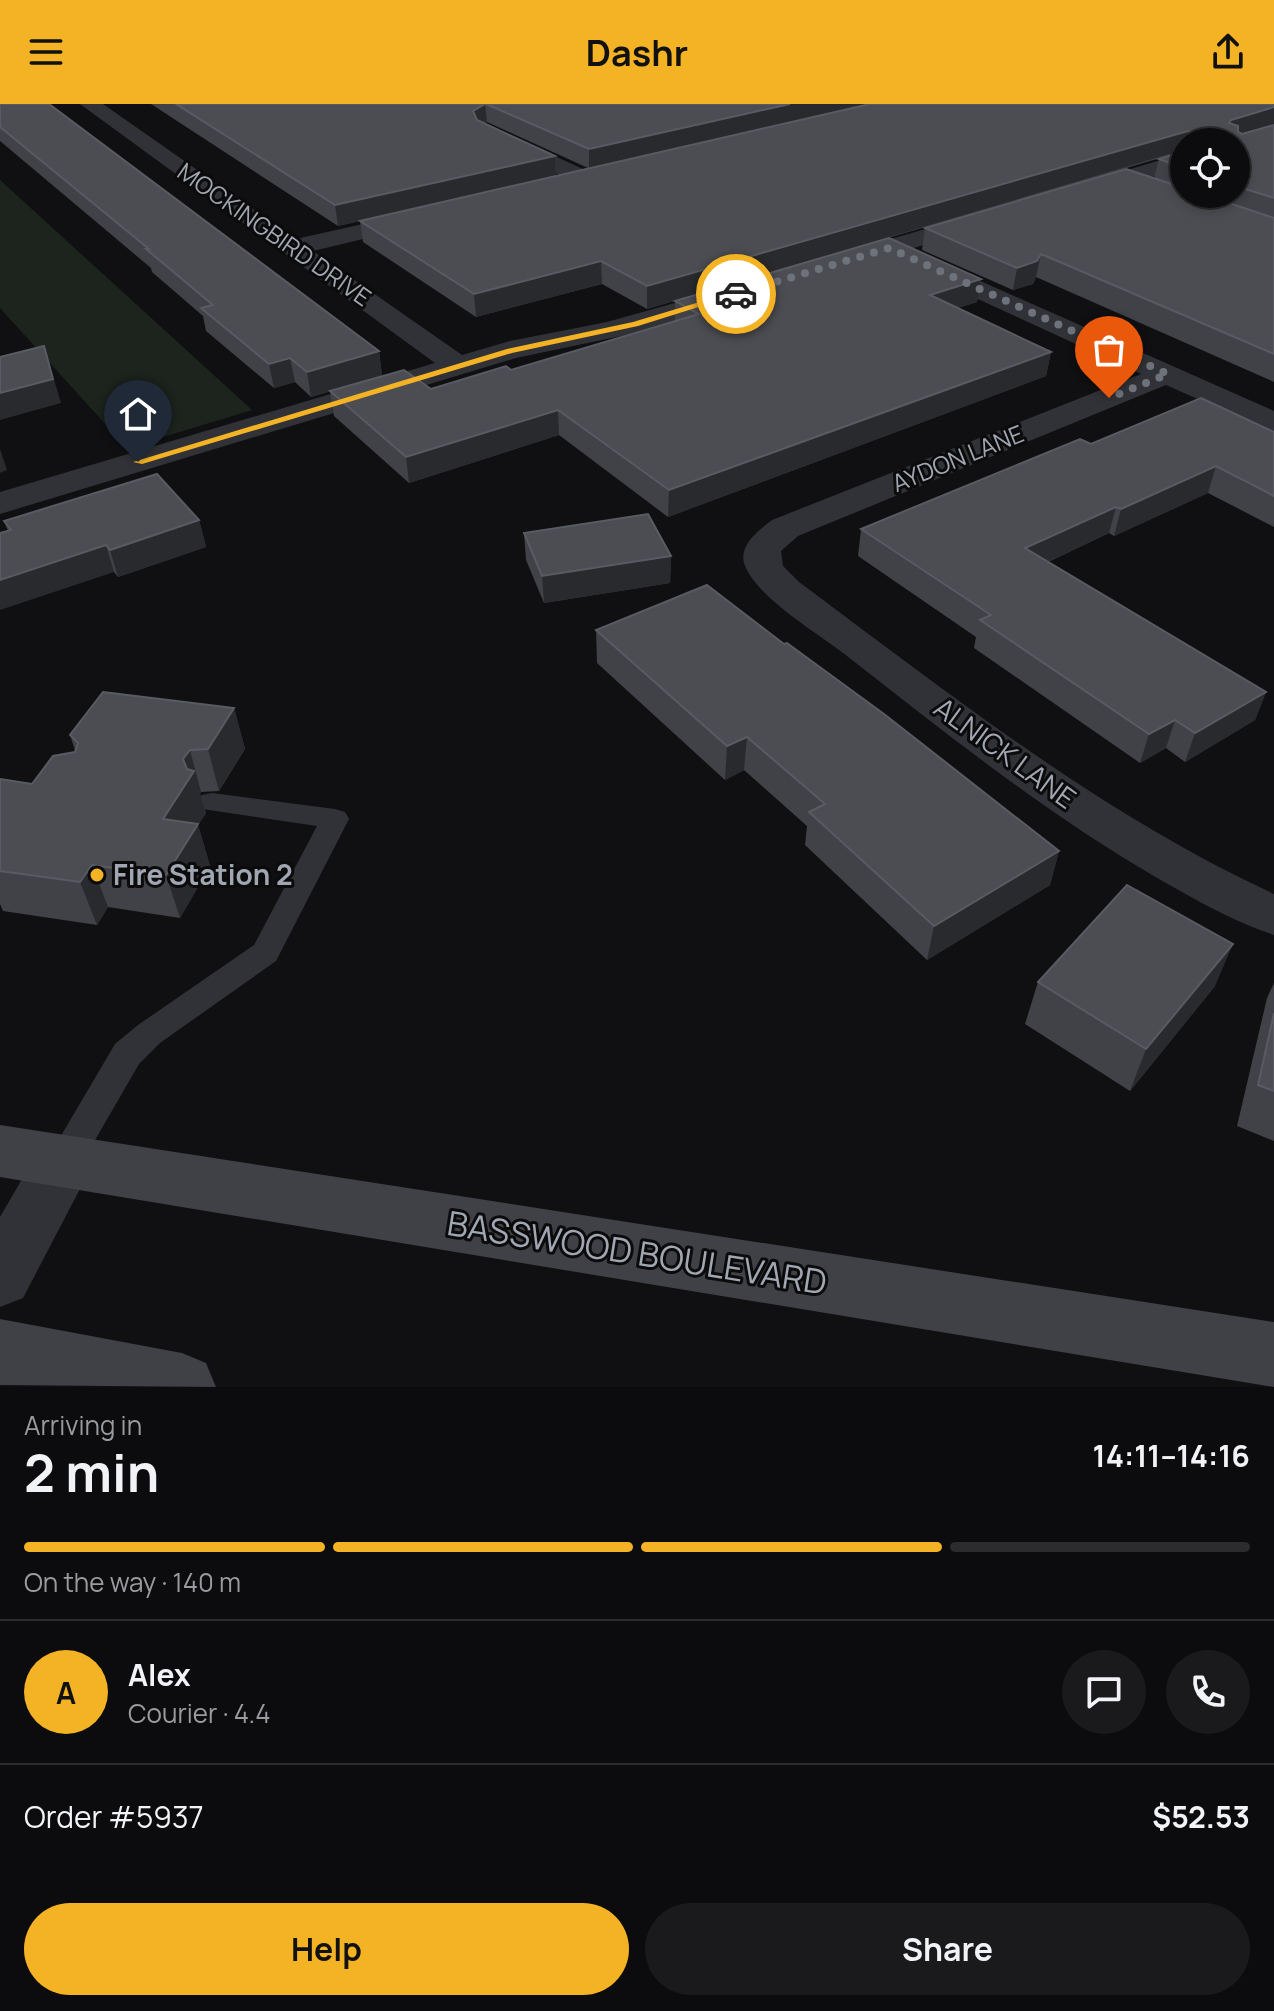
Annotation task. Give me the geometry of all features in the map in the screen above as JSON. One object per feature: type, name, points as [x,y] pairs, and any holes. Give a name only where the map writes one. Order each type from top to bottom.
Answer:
[{"type":"main road","name":"BASSWOOD BOULEVARD","points":[[0,1151],[1274,1355]]},
{"type":"main road","points":[[0,1352],[182,1387]]},
{"type":"street","name":"MOCKINGBIRD DRIVE","points":[[90,104],[458,366]]},
{"type":"street","points":[[488,131],[596,178],[558,187]]},
{"type":"street","points":[[1050,200],[1170,164]]},
{"type":"street","points":[[1122,179],[1164,193]]},
{"type":"street","points":[[813,270],[1006,213]]},
{"type":"street","points":[[291,248],[440,214]]},
{"type":"street","points":[[889,248],[1274,423]]},
{"type":"street","points":[[0,503],[458,366],[532,345],[635,324],[753,289]]},
{"type":"street","name":"AYDON LANE","points":[[761,557],[763,547],[771,537],[785,528],[1168,374]]},
{"type":"street","name":"ALNICK LANE","points":[[761,557],[763,567],[785,590],[1062,795],[1167,864],[1274,916]]},
{"type":"street","points":[[0,1277],[64,1162]]},
{"type":"lane","points":[[64,1162],[127,1054],[149,1034],[265,953],[335,819],[212,802]]},
{"type":"shaded area","points":[[0,180],[252,410],[127,448],[0,308]]},
{"type":"building","points":[[0,104],[49,104],[379,351],[307,372],[290,358],[269,364],[201,308],[213,305],[0,127]]},
{"type":"building","points":[[176,104],[485,104],[473,111],[477,120],[555,156],[335,205]]},
{"type":"building","points":[[486,104],[790,104],[589,149]]},
{"type":"building","points":[[870,104],[1274,104],[1274,107],[1231,120],[1229,123],[1238,128],[1170,128],[1170,136],[647,286],[601,261],[474,294],[360,221]]},
{"type":"building","points":[[1274,125],[1274,198],[1250,190],[1250,132]]},
{"type":"building","points":[[1170,155],[1170,163],[1159,159]]},
{"type":"building","points":[[1126,169],[1170,183],[1170,208],[1244,208],[1274,218],[1274,354],[1041,254],[1037,261],[1017,268],[925,228]]},
{"type":"building","points":[[889,238],[981,279],[930,295],[1051,352],[669,490],[558,410],[406,457],[330,391],[404,370],[431,389],[506,366],[511,370],[699,314],[675,301]]},
{"type":"building","points":[[44,346],[53,379],[0,393],[0,357]]},
{"type":"building","points":[[1201,398],[1274,432],[1274,496],[1216,466],[1025,548],[1266,692],[1195,733],[1175,720],[1149,734],[980,620],[991,615],[861,529],[1080,439],[1091,444]]},
{"type":"building","points":[[157,474],[199,520],[110,550],[106,545],[0,580],[0,533],[11,530],[4,521]]},
{"type":"building","points":[[648,514],[671,556],[542,576],[524,533]]},
{"type":"building","points":[[707,585],[884,714],[1059,851],[934,926],[809,812],[825,804],[747,737],[727,746],[596,630]]},
{"type":"building","points":[[103,692],[234,708],[208,749],[190,750],[183,759],[187,769],[194,771],[163,819],[198,824],[166,875],[92,865],[80,882],[0,871],[0,779],[32,784],[53,756],[75,752],[78,743],[70,735]]},
{"type":"building","points":[[1127,885],[1233,944],[1146,1049],[1038,982]]},
{"type":"building","points":[[1274,1013],[1274,1091],[1258,1085]]},
{"type":"way so far","points":[[736,294],[889,248],[1168,374],[1109,398]]},
{"type":"place","name":"Fire Station 2","points":[[97,875]]},
{"type":"route","points":[[138,462],[510,350],[635,324],[736,294]]}]
